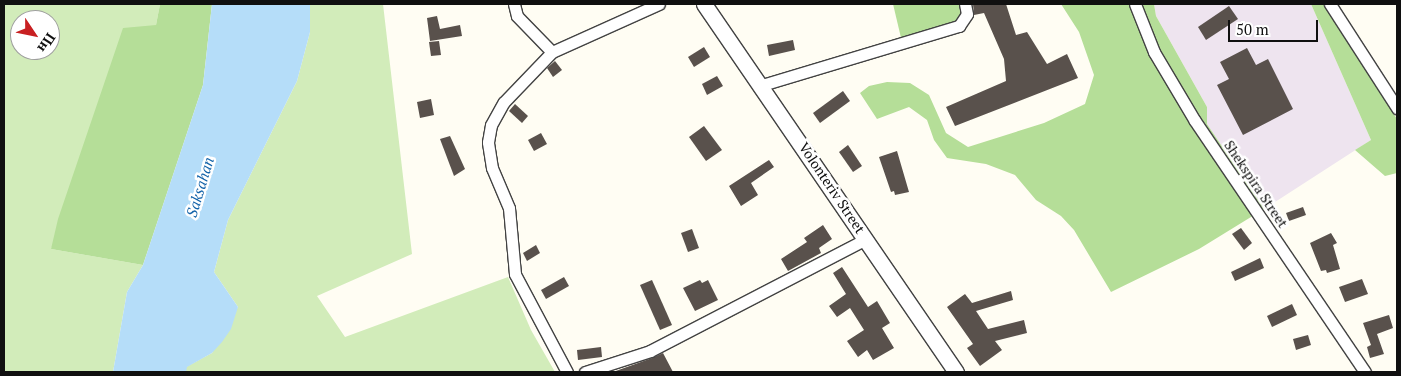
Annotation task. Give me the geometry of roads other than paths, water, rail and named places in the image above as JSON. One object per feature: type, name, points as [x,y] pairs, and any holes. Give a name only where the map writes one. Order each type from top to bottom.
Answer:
[{"type":"street","points":[[514,4],[517,16],[552,52]]},
{"type":"street","points":[[567,372],[515,274],[509,208],[492,168],[488,142],[491,125],[504,102],[552,52],[659,4]]},
{"type":"street","points":[[762,86],[959,26],[967,14],[965,4]]},
{"type":"street","name":"Shekspira Street","points":[[1135,4],[1154,52],[1195,121],[1365,372]]},
{"type":"street","points":[[1330,4],[1397,108]]},
{"type":"street","name":"Volonteriv Street","points":[[708,6],[956,372]]},
{"type":"street","points":[[585,372],[650,351],[866,239]]},
{"type":"water","name":"Saksahan","points":[[212,4],[310,4],[310,32],[297,81],[228,220],[214,272],[238,307],[231,329],[222,342],[212,353],[187,367],[186,372],[113,372],[127,292],[143,265],[203,85]]}]
